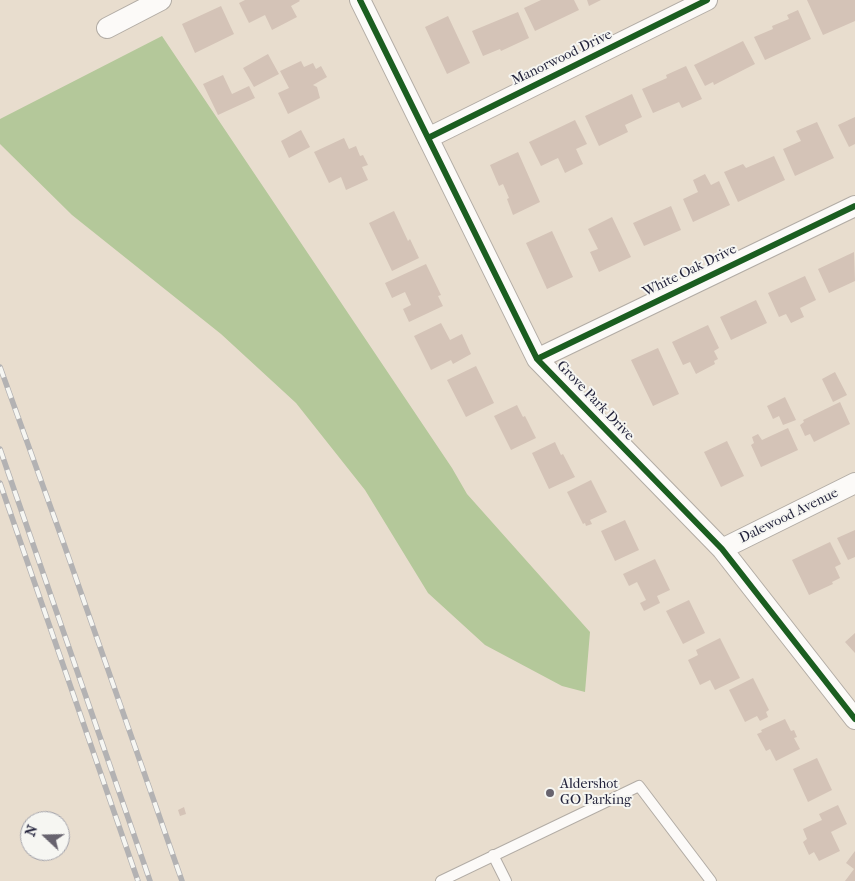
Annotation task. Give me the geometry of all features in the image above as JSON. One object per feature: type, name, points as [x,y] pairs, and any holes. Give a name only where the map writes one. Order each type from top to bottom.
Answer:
[{"type":"street","points":[[107,28],[161,0]]},
{"type":"street","name":"Grove Park Drive","points":[[360,0],[537,359],[722,549],[855,719]]},
{"type":"street","name":"Manorwood Drive","points":[[428,138],[707,0]]},
{"type":"street","name":"White Oak Drive","points":[[537,359],[855,206]]},
{"type":"street","name":"Dalewood Avenue","points":[[722,549],[855,483]]},
{"type":"lane","points":[[441,881],[639,786],[711,881]]},
{"type":"lane","points":[[493,855],[506,881]]},
{"type":"green space","points":[[162,36],[452,468],[467,494],[590,632],[585,692],[562,686],[485,645],[428,593],[365,490],[296,403],[221,334],[72,215],[0,144],[0,119]]},
{"type":"building","points":[[245,0],[300,1],[291,6],[297,17],[272,30],[265,15],[249,23],[239,3]]},
{"type":"building","points":[[541,0],[574,0],[579,10],[535,31],[524,8]]},
{"type":"building","points":[[587,0],[601,0],[589,6]]},
{"type":"building","points":[[807,0],[855,0],[855,21],[823,35]]},
{"type":"building","points":[[221,6],[234,34],[195,53],[182,24]]},
{"type":"building","points":[[798,10],[811,39],[765,60],[754,37],[773,29],[772,26],[789,19],[787,15]]},
{"type":"building","points":[[518,12],[529,38],[501,51],[500,49],[483,56],[472,31]]},
{"type":"building","points":[[448,16],[470,63],[447,74],[425,27]]},
{"type":"building","points":[[743,41],[755,64],[714,85],[713,82],[705,86],[694,65]]},
{"type":"building","points":[[268,54],[279,74],[254,87],[243,68]]},
{"type":"building","points":[[301,61],[304,67],[313,63],[316,69],[321,66],[327,77],[313,85],[317,87],[320,98],[288,114],[278,93],[289,88],[280,71]]},
{"type":"building","points":[[686,66],[702,99],[682,108],[679,102],[653,113],[642,89],[667,78],[666,75]]},
{"type":"building","points":[[223,75],[232,94],[249,86],[255,98],[218,115],[203,84]]},
{"type":"building","points":[[632,94],[642,117],[625,125],[628,132],[599,146],[585,116]]},
{"type":"building","points":[[855,117],[855,144],[849,147],[838,125]]},
{"type":"building","points":[[575,120],[587,144],[576,149],[583,164],[565,173],[558,158],[541,166],[529,142]]},
{"type":"building","points":[[817,122],[834,158],[795,176],[783,149],[801,141],[796,131]]},
{"type":"building","points":[[301,130],[310,147],[289,158],[281,141]]},
{"type":"building","points":[[344,138],[349,149],[356,146],[360,156],[363,155],[368,165],[362,167],[368,180],[346,190],[341,177],[329,183],[314,152]]},
{"type":"building","points":[[518,152],[540,202],[513,215],[503,184],[499,186],[490,165]]},
{"type":"building","points":[[774,156],[785,180],[738,202],[724,172],[743,164],[746,168]]},
{"type":"building","points":[[705,174],[711,185],[719,181],[730,205],[693,222],[683,199],[698,192],[693,180]]},
{"type":"building","points":[[671,206],[681,230],[644,246],[633,223]]},
{"type":"building","points":[[394,211],[408,241],[410,239],[419,258],[392,271],[369,223]]},
{"type":"building","points":[[612,217],[631,257],[599,272],[590,252],[598,249],[588,229]]},
{"type":"building","points":[[552,231],[573,277],[547,289],[526,243]]},
{"type":"building","points":[[854,252],[855,281],[829,293],[818,269]]},
{"type":"building","points":[[426,264],[441,295],[438,296],[443,306],[409,322],[403,309],[411,305],[405,292],[392,298],[385,283]]},
{"type":"building","points":[[805,276],[816,300],[800,308],[804,317],[791,323],[786,314],[779,317],[768,293]]},
{"type":"building","points":[[756,300],[767,323],[731,340],[720,317]]},
{"type":"building","points":[[441,323],[450,340],[462,334],[471,354],[453,364],[451,360],[431,370],[414,336]]},
{"type":"building","points":[[708,325],[719,348],[714,351],[718,359],[714,361],[715,364],[696,374],[690,362],[683,365],[672,342]]},
{"type":"building","points":[[658,348],[679,394],[653,406],[631,360]]},
{"type":"building","points":[[476,366],[494,403],[466,417],[447,380]]},
{"type":"building","points":[[835,372],[847,395],[833,402],[822,379]]},
{"type":"building","points":[[785,397],[796,420],[783,425],[779,416],[773,419],[767,406]]},
{"type":"building","points":[[840,402],[850,424],[814,442],[810,434],[805,436],[800,425],[804,422],[803,420]]},
{"type":"building","points":[[517,405],[536,438],[511,450],[494,416]]},
{"type":"building","points":[[788,428],[798,450],[761,467],[751,445],[754,443],[752,437],[758,434],[762,440]]},
{"type":"building","points":[[727,441],[744,476],[721,487],[704,452]]},
{"type":"building","points":[[555,442],[575,477],[549,489],[532,453]]},
{"type":"building","points":[[591,480],[607,512],[590,520],[592,524],[586,526],[585,523],[583,524],[567,492]]},
{"type":"building","points":[[625,520],[639,550],[615,561],[601,531]]},
{"type":"building","points":[[855,530],[855,557],[848,560],[837,538]]},
{"type":"building","points":[[830,542],[841,564],[835,567],[840,578],[832,582],[833,584],[809,595],[792,560]]},
{"type":"building","points":[[655,559],[670,590],[657,596],[660,603],[644,611],[640,603],[646,600],[637,582],[629,586],[623,574]]},
{"type":"building","points":[[689,600],[705,633],[683,644],[666,611]]},
{"type":"building","points":[[855,633],[855,653],[845,642]]},
{"type":"building","points":[[720,638],[740,678],[715,690],[710,680],[700,685],[688,660],[698,655],[696,650]]},
{"type":"building","points":[[753,678],[769,710],[766,712],[768,717],[760,721],[757,716],[745,722],[729,690]]},
{"type":"building","points":[[785,719],[791,731],[794,730],[797,737],[794,738],[800,749],[776,761],[770,749],[766,751],[757,734],[762,732],[761,730]]},
{"type":"building","points":[[817,758],[832,790],[808,802],[793,769]]},
{"type":"building","points":[[838,805],[847,824],[831,832],[840,851],[819,861],[814,852],[809,855],[803,842],[807,839],[803,829],[822,820],[819,814]]},
{"type":"building","points":[[184,807],[186,814],[180,816],[178,810]]},
{"type":"building","points":[[855,851],[855,881],[845,881],[854,869],[846,863]]},
{"type":"railway","points":[[0,367],[182,881]]},
{"type":"railway","points":[[0,449],[150,881]]},
{"type":"railway","points":[[0,483],[138,881]]},
{"type":"cycle path","points":[[360,0],[537,359],[722,549],[855,719]]},
{"type":"cycle path","points":[[428,138],[707,0]]},
{"type":"cycle path","points":[[537,359],[855,206]]},
{"type":"place","name":"Aldershot GO Parking","points":[[550,793]]}]
